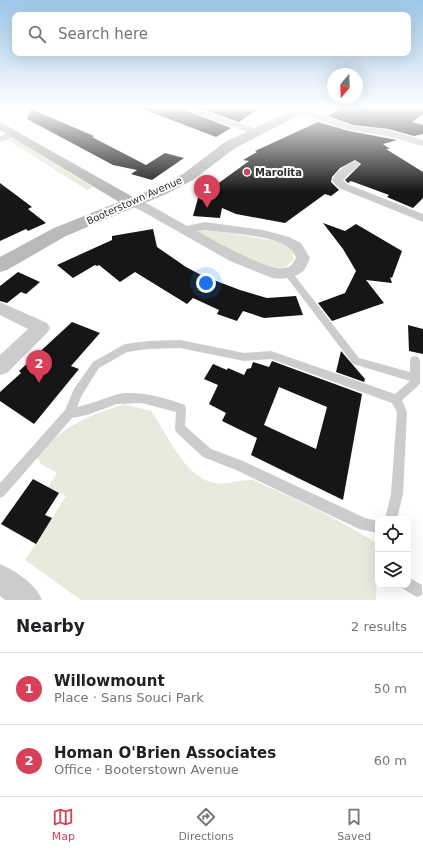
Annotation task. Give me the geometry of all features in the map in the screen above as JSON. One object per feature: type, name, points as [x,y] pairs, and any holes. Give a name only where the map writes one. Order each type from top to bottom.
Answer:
[{"type":"street","points":[[0,139],[10,136]]},
{"type":"street","points":[[19,136],[130,202],[144,206],[186,231],[235,258],[277,274],[288,273],[298,268],[302,258],[299,248],[291,242],[247,232],[205,226],[195,227],[186,231]]},
{"type":"street","name":"Booterstown Avenue","points":[[0,264],[60,232],[130,202],[161,191],[188,177],[230,145],[248,136]]},
{"type":"street","points":[[395,136],[422,145]]},
{"type":"street","points":[[355,164],[338,177],[337,181],[343,186],[423,218]]},
{"type":"street","points":[[0,308],[41,328],[0,367]]},
{"type":"street","points":[[0,578],[28,600]]},
{"type":"lane","points":[[288,273],[356,361],[415,378]]},
{"type":"lane","points":[[0,492],[69,414],[78,392],[96,365],[125,348],[148,345],[180,344],[244,357],[271,355],[396,399],[402,412],[398,494],[391,516]]},
{"type":"lane","points":[[396,399],[415,383],[415,360]]},
{"type":"lane","points":[[69,414],[87,410],[117,399],[142,398],[181,409],[180,428],[207,453],[240,465],[364,524],[375,526]]},
{"type":"shaded area","points":[[15,139],[93,187],[87,190],[8,140]]},
{"type":"shaded area","points":[[198,230],[224,232],[280,242],[291,249],[293,260],[285,268],[262,264],[239,255],[196,233]]},
{"type":"shaded area","points":[[124,404],[151,411],[177,453],[194,472],[203,479],[214,483],[253,480],[316,509],[375,542],[376,600],[81,600],[25,560],[66,496],[48,487],[57,473],[41,464],[37,457],[65,430],[76,423]]},
{"type":"building","points":[[59,136],[94,136],[92,137],[146,165],[165,153],[184,158],[152,180],[131,174],[137,170],[113,165]]},
{"type":"building","points":[[288,136],[376,136],[397,140],[383,144],[390,149],[386,149],[423,172],[423,198],[413,208],[387,197],[389,195],[351,181],[348,183],[345,180],[361,164],[355,160],[340,168],[332,177],[331,182],[339,190],[331,196],[325,194],[285,223],[236,214],[222,208],[220,218],[193,216],[198,198],[249,161],[243,160],[257,152],[255,151]]},
{"type":"building","points":[[0,183],[32,207],[28,209],[46,223],[28,231],[26,229],[0,241]]},
{"type":"building","points":[[323,223],[345,231],[356,224],[402,251],[392,278],[390,277],[392,283],[366,280],[384,303],[332,321],[318,303],[345,293],[356,271],[343,249]]},
{"type":"building","points":[[153,229],[157,247],[186,267],[203,276],[240,290],[267,298],[296,296],[303,315],[264,318],[243,311],[237,321],[217,314],[219,310],[193,298],[187,304],[135,272],[120,282],[99,265],[95,265],[73,278],[57,265],[112,240],[112,236]]},
{"type":"building","points":[[18,272],[40,282],[26,294],[21,292],[7,303],[0,301],[0,286]]},
{"type":"building","points":[[72,322],[100,333],[71,366],[79,369],[34,424],[0,401],[0,392],[21,373],[19,371]]},
{"type":"building","points":[[408,325],[423,329],[423,354],[409,351]]},
{"type":"building","points":[[341,351],[365,379],[364,382],[336,372]]},
{"type":"building","points":[[272,361],[362,394],[343,500],[251,455],[257,438],[222,421],[226,413],[209,404],[218,385],[204,379],[213,364],[227,370],[228,368],[244,375],[247,369],[251,368],[253,362],[269,367]],"holes":[[[279,387],[327,407],[316,449],[264,425]]]},
{"type":"building","points":[[33,479],[59,493],[45,515],[52,518],[36,544],[1,524]]},
{"type":"place","name":"Marolita","points":[[247,172]]},
{"type":"place","name":"Willowmount","points":[[207,208]]},
{"type":"place","name":"Homan O'Brien Associates","points":[[39,383]]}]
